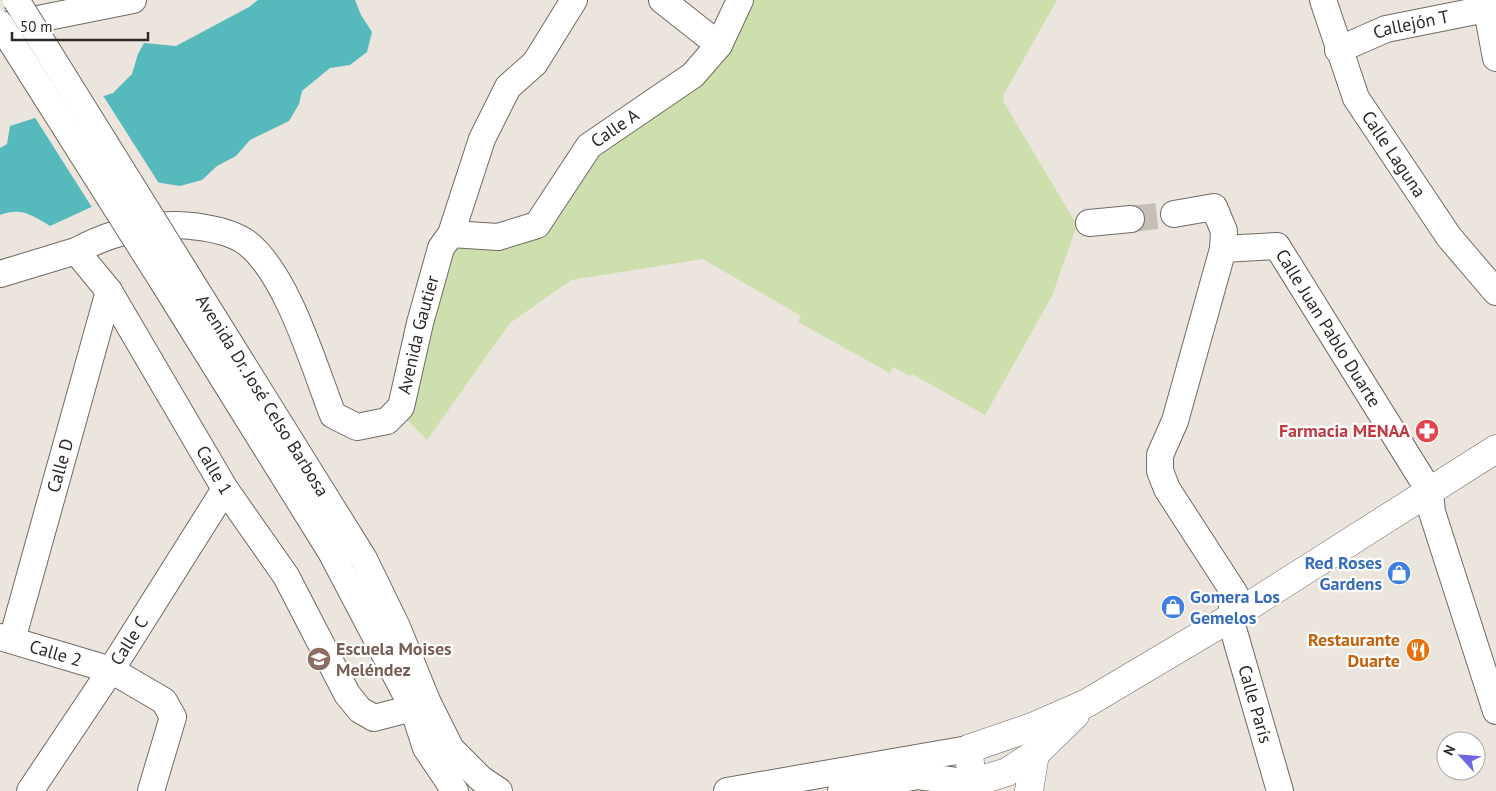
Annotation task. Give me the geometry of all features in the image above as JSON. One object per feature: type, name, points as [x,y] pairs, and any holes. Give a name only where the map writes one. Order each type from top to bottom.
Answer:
[{"type":"main road","points":[[1087,703],[1035,754],[1007,772],[972,788],[968,748],[1032,727],[1087,703],[1230,618],[1496,449]]},
{"type":"main road","points":[[1030,791],[1035,754]]},
{"type":"street","name":"Avenida Dr. José Celso Barbosa","points":[[16,0],[420,705],[451,750],[481,779],[499,791]]},
{"type":"street","points":[[0,26],[95,3],[108,6],[133,0]]},
{"type":"street","name":"Avenida Gautier","points":[[76,251],[120,231],[178,224],[218,231],[246,242],[261,258],[281,286],[304,339],[332,415],[357,427],[387,421],[401,407],[420,323],[441,248],[451,234],[482,138],[508,87],[535,63],[574,0]]},
{"type":"street","points":[[662,0],[719,45]]},
{"type":"street","name":"Calle A","points":[[451,234],[498,237],[537,225],[589,146],[693,75],[719,45],[740,0]]},
{"type":"street","name":"Calle Laguna","points":[[1323,0],[1338,50],[1356,98],[1449,236],[1496,292]]},
{"type":"street","points":[[1486,4],[1496,58]]},
{"type":"street","name":"Callejón T","points":[[1338,50],[1386,29],[1486,4]]},
{"type":"street","name":"Avenida Dr. José Celso Barbosa","points":[[0,26],[174,276]]},
{"type":"street","points":[[1174,214],[1214,208],[1224,231],[1223,249],[1175,421],[1160,455],[1160,471],[1168,490],[1235,594],[1230,618]]},
{"type":"street","points":[[1090,223],[1131,219]]},
{"type":"street","name":"Calle Juan Pablo Duarte","points":[[1223,249],[1277,246],[1430,492],[1432,512],[1496,711]]},
{"type":"street","points":[[0,274],[76,251]]},
{"type":"street","name":"Calle 1","points":[[76,251],[109,290],[226,489],[286,576],[347,694],[360,710],[374,718],[420,705]]},
{"type":"street","name":"Calle D","points":[[6,638],[109,290]]},
{"type":"street","name":"Calle C","points":[[30,791],[111,670],[226,489]]},
{"type":"street","name":"Calle París","points":[[1230,618],[1280,791]]},
{"type":"street","name":"Calle 2","points":[[6,638],[111,670],[164,701],[173,717],[151,791]]},
{"type":"street","name":"Avenida Dr. José Celso Barbosa","points":[[420,705],[426,748],[455,791]]},
{"type":"street","points":[[426,748],[437,791]]},
{"type":"street","points":[[727,791],[968,748]]},
{"type":"street","points":[[841,791],[917,776],[972,788]]},
{"type":"green space","points":[[743,0],[1057,0],[1004,94],[1003,101],[1077,225],[1052,296],[985,415],[912,374],[910,376],[893,367],[890,373],[798,322],[801,316],[703,259],[571,280],[510,323],[427,440],[404,416],[450,248],[507,241],[589,150],[722,64],[727,38]]},
{"type":"water","points":[[258,0],[355,0],[361,15],[372,32],[367,52],[350,65],[330,68],[302,91],[299,104],[289,121],[250,140],[236,156],[217,166],[202,180],[180,186],[148,181],[50,226],[26,213],[14,212],[0,215],[0,148],[7,144],[10,126],[113,93],[132,74],[138,54],[144,43],[176,46],[249,7]]},
{"type":"pier","points":[[102,94],[160,185],[149,183],[93,209],[34,116]]},
{"type":"tunnel","points":[[1131,219],[1174,214]]},
{"type":"place","name":"Farmacia MENAA","points":[[1427,431]]},
{"type":"place","name":"Red Roses Gardens","points":[[1399,573]]},
{"type":"place","name":"Gomera Los Gemelos","points":[[1173,607]]},
{"type":"place","name":"Restaurante Duarte","points":[[1418,650]]},
{"type":"place","name":"Escuela Moises Meléndez","points":[[319,659]]}]
